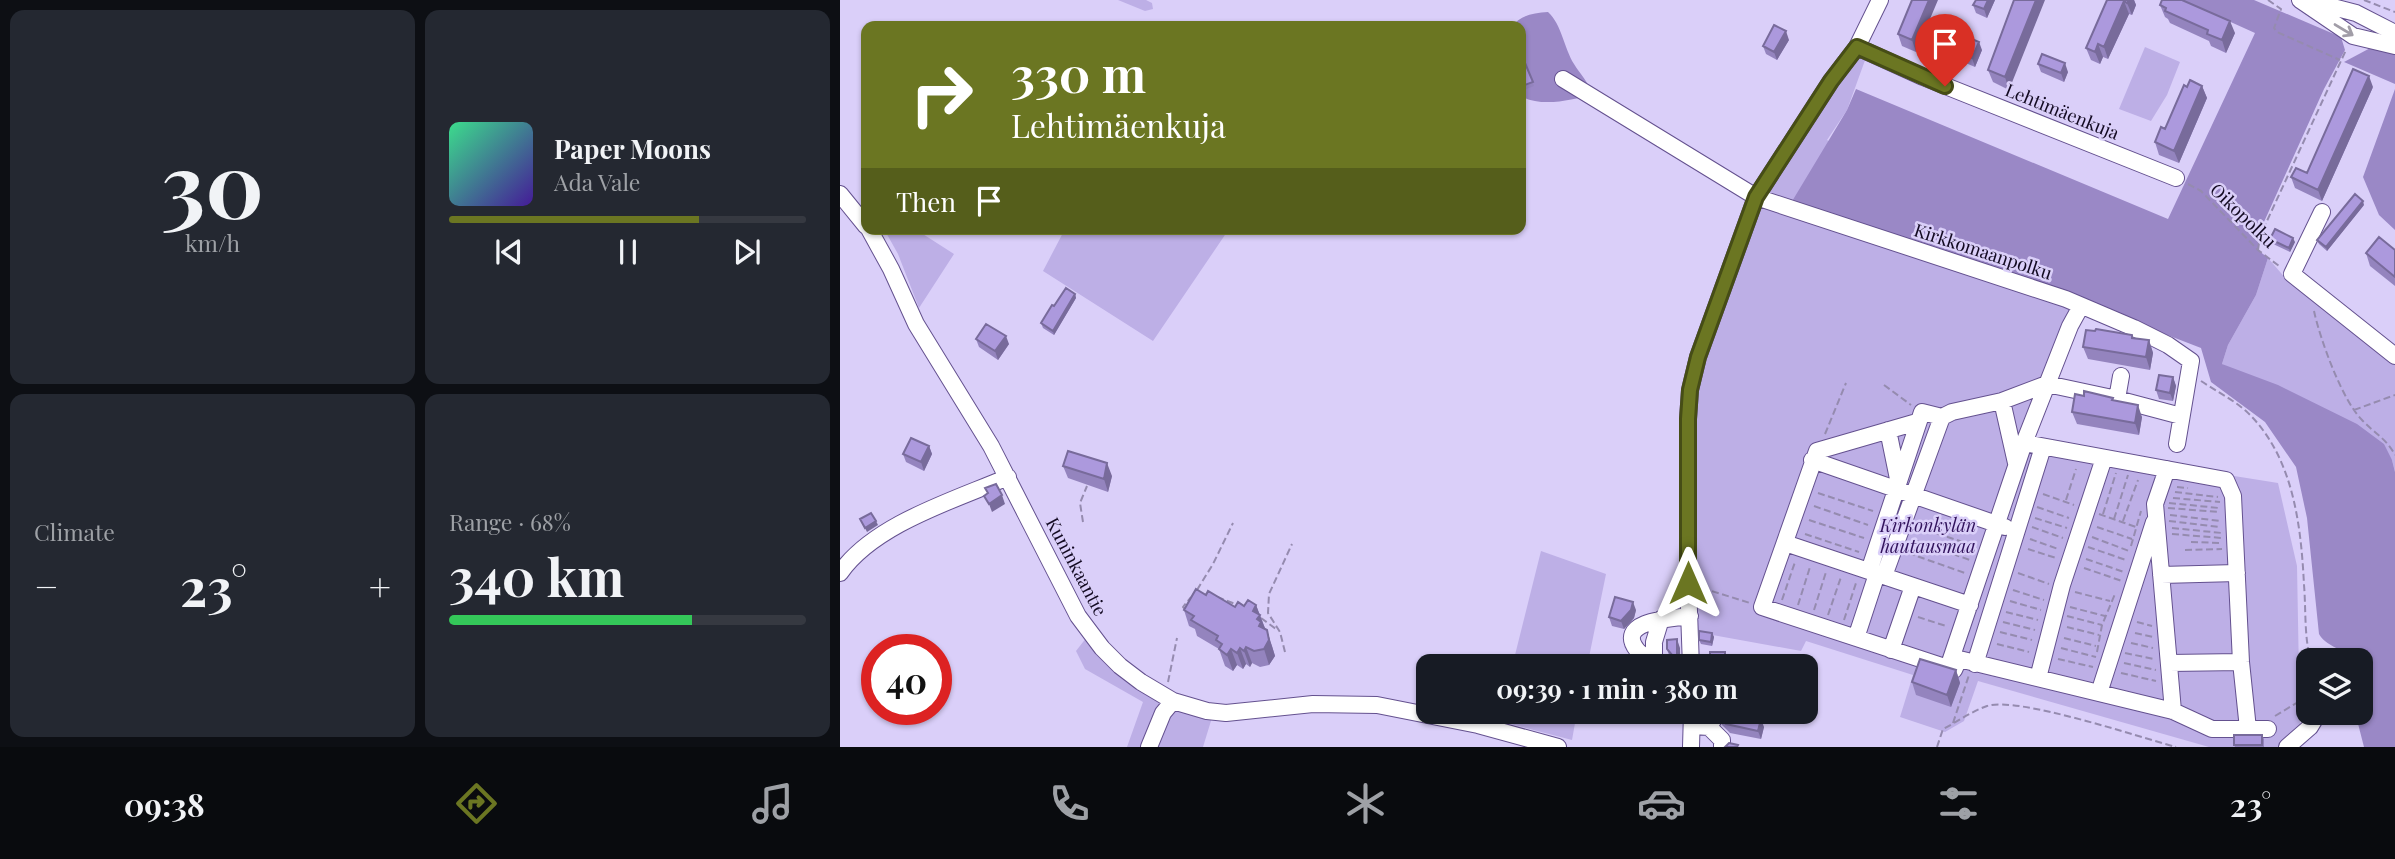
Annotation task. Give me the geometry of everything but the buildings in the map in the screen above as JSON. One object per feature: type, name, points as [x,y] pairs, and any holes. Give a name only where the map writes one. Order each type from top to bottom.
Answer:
[{"type":"street","points":[[1691,654],[1688,583],[1690,390],[1698,357],[1756,197],[1831,81],[1857,47],[1880,0]]},
{"type":"street","points":[[2302,0],[2356,13],[2395,33]]},
{"type":"street","points":[[2302,0],[2353,36],[2395,46]]},
{"type":"street","name":"Lehtimäenkuja","points":[[1857,47],[1923,77],[2176,178]]},
{"type":"street","name":"Kirkkomaanpolku","points":[[1563,79],[1756,197],[2066,299],[2146,333],[2190,361]]},
{"type":"street","name":"Kuninkaantie","points":[[840,194],[861,220]]},
{"type":"street","points":[[2322,212],[2292,274],[2395,356]]},
{"type":"street","name":"Kuninkaantie","points":[[871,235],[891,269],[916,324],[979,423],[1069,597],[1090,633],[1120,666],[1167,697],[1207,711],[1226,713],[1313,704],[1377,705],[1478,725],[1558,747]]},
{"type":"street","points":[[1954,670],[1950,662],[2024,443],[2081,306]]},
{"type":"street","points":[[2177,444],[2190,361]]},
{"type":"street","points":[[2117,399],[2122,376]]},
{"type":"street","points":[[1815,456],[1919,417],[1942,417],[1952,412],[2002,401],[2047,384],[2181,416]]},
{"type":"street","points":[[2002,401],[2017,465]]},
{"type":"street","points":[[1919,417],[1897,485],[1849,542],[1778,612],[1954,670]]},
{"type":"street","points":[[1849,542],[1912,495],[1942,417]]},
{"type":"street","points":[[1888,430],[1897,485]]},
{"type":"street","points":[[2024,443],[2226,480],[2234,524],[2241,662],[2248,729]]},
{"type":"street","points":[[1975,664],[2043,447]]},
{"type":"street","points":[[1815,456],[1897,485],[1912,495],[2016,529]]},
{"type":"street","points":[[1815,456],[1849,542],[1856,638]]},
{"type":"street","points":[[2038,678],[2079,532],[2095,512],[2104,458]]},
{"type":"street","points":[[2166,469],[2155,505],[2163,514],[2161,575],[2173,711]]},
{"type":"street","points":[[840,573],[852,558],[881,533],[1008,477]]},
{"type":"street","points":[[2099,693],[2163,514]]},
{"type":"street","points":[[1849,542],[1913,586],[1969,605]]},
{"type":"street","points":[[2161,575],[2237,573]]},
{"type":"street","points":[[1891,650],[1913,586]]},
{"type":"street","points":[[1641,654],[1636,650],[1633,638],[1639,627],[1661,619],[1690,617]]},
{"type":"street","points":[[2168,657],[2241,662]]},
{"type":"street","points":[[1954,670],[1959,659],[2173,711],[2212,729],[2268,729]]},
{"type":"street","points":[[1149,747],[1167,697]]},
{"type":"street","points":[[1691,747],[1693,724]]},
{"type":"street","points":[[1704,724],[1722,740],[1722,747]]},
{"type":"street","points":[[2287,747],[2311,725]]},
{"type":"path","points":[[2268,0],[2281,9],[2274,27],[2277,32],[2340,60]]},
{"type":"path","points":[[2364,0],[2395,12]]},
{"type":"path","points":[[2258,250],[2260,236],[2353,36]]},
{"type":"path","name":"Oikopolku","points":[[2176,178],[2201,191],[2258,250],[2292,274]]},
{"type":"path","points":[[2319,295],[2313,305],[2318,328],[2354,410],[2388,442],[2395,455]]},
{"type":"path","points":[[2190,361],[2194,376],[2246,412],[2267,433],[2277,452],[2291,491],[2296,515],[2310,648]]},
{"type":"path","points":[[1815,456],[1846,383]]},
{"type":"path","points":[[1884,385],[1919,417]]},
{"type":"path","points":[[2354,410],[2395,395]]},
{"type":"path","points":[[2065,502],[2078,464]]},
{"type":"path","points":[[2095,512],[2117,472]]},
{"type":"path","points":[[2114,519],[2128,474]]},
{"type":"path","points":[[2123,522],[2139,476]]},
{"type":"path","points":[[1083,522],[1080,503],[1087,485]]},
{"type":"path","points":[[2029,489],[2136,527]]},
{"type":"path","points":[[2171,492],[2234,524]]},
{"type":"path","points":[[2169,497],[2234,524]]},
{"type":"path","points":[[2021,513],[2129,551],[2144,502]]},
{"type":"path","points":[[2168,503],[2234,524]]},
{"type":"path","points":[[2163,514],[2234,524]]},
{"type":"path","points":[[2163,514],[2234,524]]},
{"type":"path","points":[[2163,514],[2234,524]]},
{"type":"path","points":[[1189,612],[1183,607],[1213,564],[1233,523]]},
{"type":"path","points":[[2168,527],[2234,524]]},
{"type":"path","points":[[2167,534],[2234,524]]},
{"type":"path","points":[[2191,542],[2234,524]]},
{"type":"path","points":[[2185,550],[2234,524]]},
{"type":"path","points":[[1778,612],[1849,542],[1849,542],[1778,612]]},
{"type":"path","points":[[1849,542],[1984,565]]},
{"type":"path","points":[[1849,542],[1984,565]]},
{"type":"path","points":[[1849,542],[1984,565]]},
{"type":"path","points":[[1824,628],[1849,542]]},
{"type":"path","points":[[1824,628],[1849,542]]},
{"type":"path","points":[[1824,628],[1849,542]]},
{"type":"path","points":[[1285,652],[1280,632],[1269,613],[1269,594],[1292,544]]},
{"type":"path","points":[[2004,568],[2094,667]]},
{"type":"path","points":[[1688,583],[1778,612]]},
{"type":"path","points":[[1196,592],[1205,593]]},
{"type":"path","points":[[1216,596],[1244,607]]},
{"type":"path","points":[[1990,613],[2052,623],[2112,601]]},
{"type":"path","points":[[1904,612],[1961,631]]},
{"type":"path","points":[[1990,613],[2052,623],[2114,650],[2168,657]]},
{"type":"path","points":[[1990,613],[2052,623],[2100,636]]},
{"type":"path","points":[[1990,613],[2052,623],[2102,625]]},
{"type":"path","points":[[1990,613],[2052,623],[2107,616]]},
{"type":"path","points":[[1990,613],[2052,623],[2096,657]]},
{"type":"path","points":[[1259,617],[1280,632]]},
{"type":"path","points":[[2130,620],[2168,657]]},
{"type":"path","points":[[2127,631],[2168,657]]},
{"type":"path","points":[[1167,697],[1177,638]]},
{"type":"path","points":[[2114,650],[2168,657]]},
{"type":"path","points":[[2114,650],[2168,657]]},
{"type":"path","points":[[2117,672],[2168,657]]},
{"type":"path","points":[[1952,724],[1969,675],[1954,670]]},
{"type":"path","points":[[2268,729],[2267,721],[2296,702]]},
{"type":"path","points":[[1937,747],[1943,729],[1987,706],[2014,704],[2176,747]]},
{"type":"green space","points":[[1118,0],[1146,0],[1152,3],[1153,9],[1145,11]]},
{"type":"green space","name":"Kirkonkylän hautausmaa","points":[[1857,47],[1868,52],[1847,110],[1827,140],[2081,306],[2028,443],[2278,483],[2297,566],[2296,725],[2300,725],[2300,730],[2280,747],[2209,747],[1978,681],[1964,721],[1945,732],[1900,717],[1913,675],[1806,641],[1801,651],[1696,632],[1690,390],[1756,197]]},
{"type":"green space","points":[[2145,47],[2180,62],[2167,95],[2151,121],[2119,109]]},
{"type":"green space","points":[[887,235],[924,235],[954,254],[919,308],[898,254]]},
{"type":"green space","points":[[1062,235],[1225,235],[1153,341],[1043,271]]},
{"type":"green space","points":[[2268,258],[2287,280],[2395,363],[2395,472],[2392,460],[2222,364],[2228,345],[2256,295]]},
{"type":"green space","points":[[1541,551],[1606,574],[1590,654],[1515,654]]},
{"type":"green space","points":[[1090,633],[1141,682],[1214,711],[1203,747],[1127,747],[1143,702],[1085,669],[1076,651]]},
{"type":"green space","points":[[1511,724],[1575,724],[1572,740]]},
{"type":"shaded area","points":[[2182,0],[2254,0],[2341,37],[2345,50],[2324,89],[2259,233],[2258,250],[2268,258],[2256,295],[2228,345],[2222,364],[2278,385],[2357,424],[2384,444],[2392,460],[2395,472],[2395,747],[2364,747],[2358,725],[2373,725],[2373,648],[2336,648],[2319,634],[2307,518],[2296,467],[2265,422],[2211,382],[2201,348],[2082,302],[1788,208],[1847,110],[1856,89],[2168,219],[2255,33]]},
{"type":"shaded area","points":[[1548,12],[1557,23],[1571,58],[1591,94],[1565,101],[1546,102],[1526,98],[1526,21],[1517,21],[1537,13]]},
{"type":"shaded area","points":[[2374,46],[2395,53],[2395,84],[2344,62]]},
{"type":"shaded area","points":[[2395,89],[2395,230],[2379,215],[2363,177]]},
{"type":"route","points":[[1688,583],[1690,390],[1698,357],[1756,197],[1831,81],[1857,47],[1945,86]]}]
